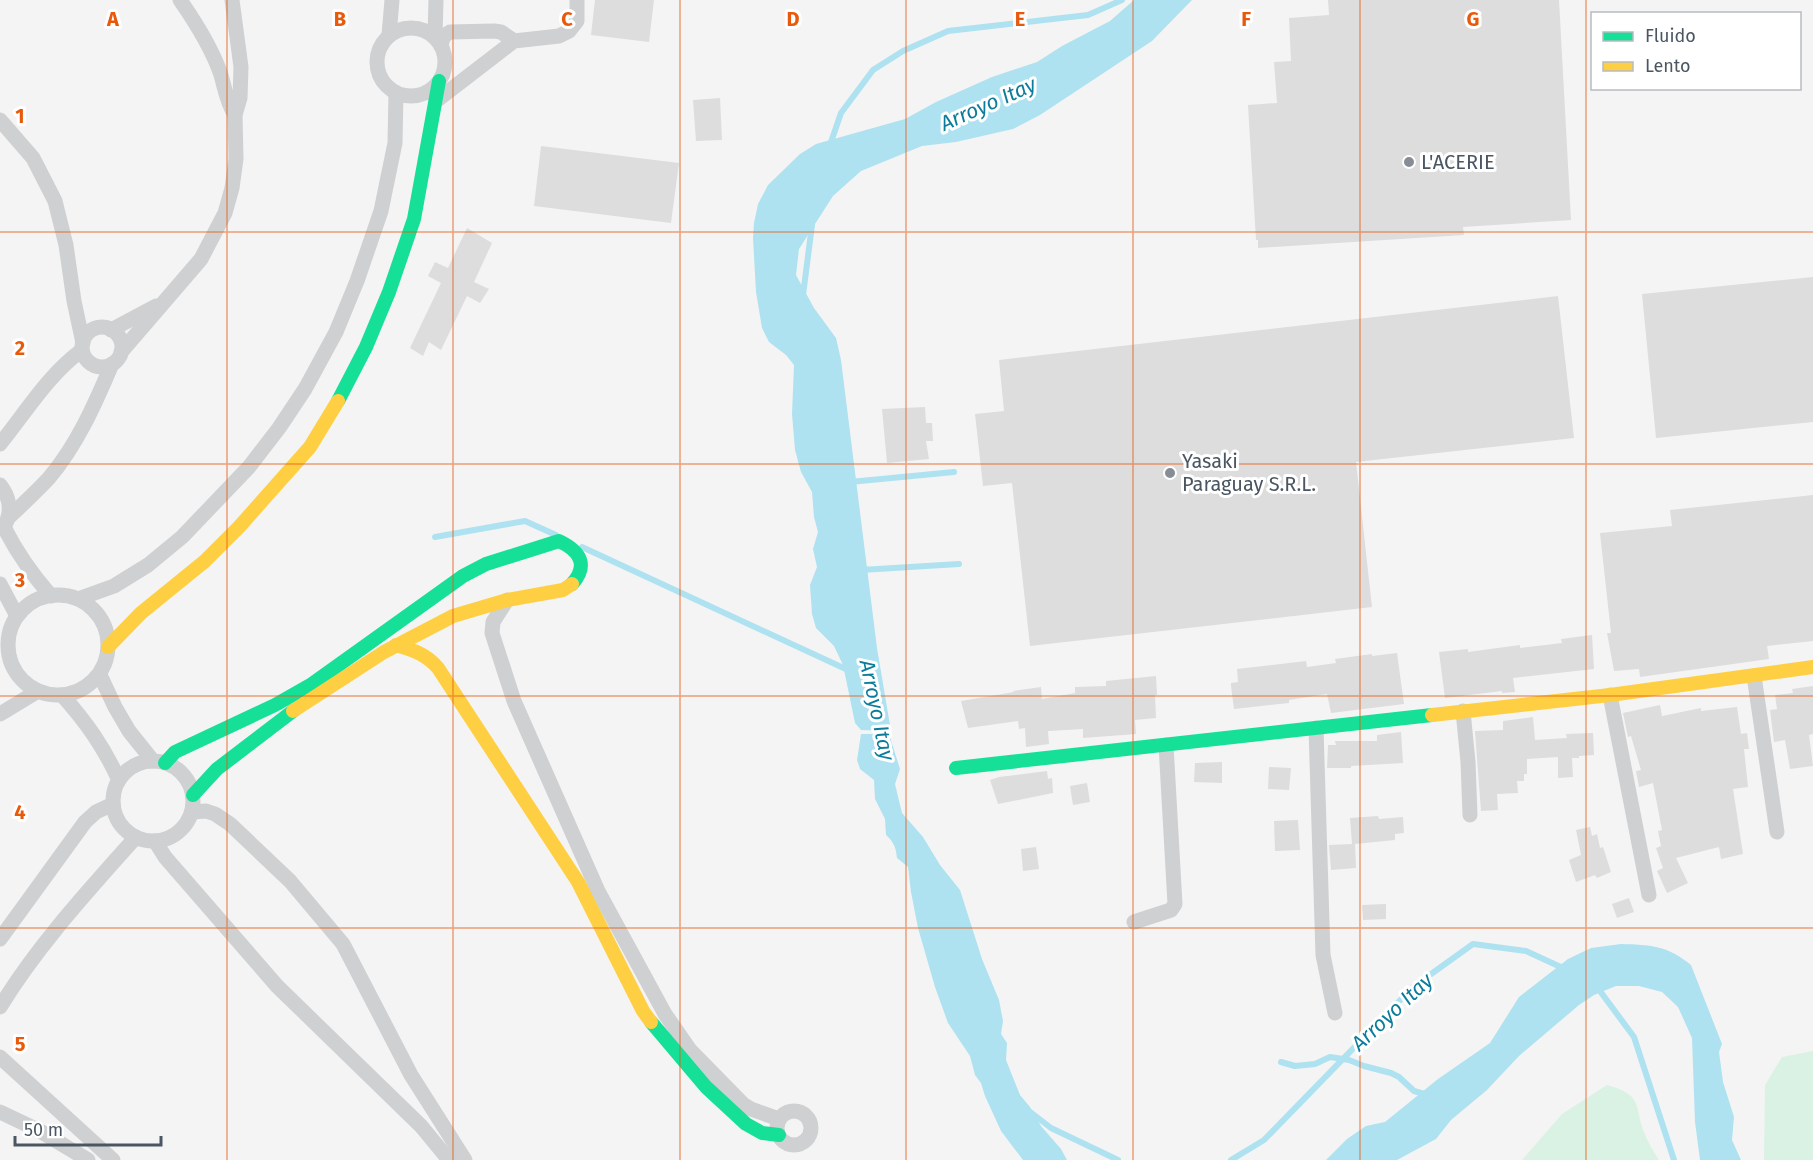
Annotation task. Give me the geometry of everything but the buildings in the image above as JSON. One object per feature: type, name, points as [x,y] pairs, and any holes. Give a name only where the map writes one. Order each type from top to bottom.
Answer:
[{"type":"street","points":[[180,0],[212,52],[230,107],[235,115]]},
{"type":"street","points":[[0,120],[33,158],[55,201],[66,245],[85,358],[97,367],[105,367],[117,358],[201,259],[225,213],[232,188],[236,159],[235,115],[240,98],[241,67],[232,0]]},
{"type":"street","points":[[389,34],[392,0]]},
{"type":"street","points":[[436,0],[438,40]]},
{"type":"street","points":[[436,100],[514,41],[559,36],[568,32],[577,21],[577,0]]},
{"type":"street","points":[[407,27],[417,27],[426,30],[438,40],[445,53],[446,63],[444,72],[433,88],[415,96],[405,96],[387,87],[377,70],[376,60],[378,51],[389,34],[407,27]]},
{"type":"street","points":[[438,40],[450,32],[494,31],[501,32],[514,41]]},
{"type":"street","points":[[108,647],[141,613],[205,561],[239,527],[310,447],[334,408],[366,347],[414,219],[439,81]]},
{"type":"street","points":[[78,599],[114,586],[148,565],[182,537],[249,466],[305,390],[336,332],[357,281],[381,211],[395,143],[396,93]]},
{"type":"street","points":[[4,526],[48,478],[75,442],[122,345],[119,337],[105,329],[74,301]]},
{"type":"street","points":[[0,444],[48,381],[82,346],[86,335],[92,330],[105,329],[162,303]]},
{"type":"street","points":[[0,485],[8,497],[9,507],[4,526],[16,551],[51,596]]},
{"type":"street","points":[[159,762],[175,752],[276,705],[312,684],[442,590],[478,568],[559,541],[568,544],[577,552],[582,564],[580,573],[570,586],[563,590],[507,600],[453,616],[396,645],[284,718],[217,769],[193,795]]},
{"type":"street","points":[[0,584],[18,616]]},
{"type":"street","points":[[66,595],[78,599],[88,604],[97,613],[105,629],[108,647],[100,675],[74,693],[62,695],[50,695],[28,686],[16,672],[4,648],[18,616],[31,603],[42,597],[66,595]]},
{"type":"street","points":[[507,600],[493,622],[492,633],[514,701],[598,891],[665,1014],[690,1050],[743,1104],[779,1119]]},
{"type":"street","points":[[396,645],[420,651],[429,657],[438,668],[578,882],[639,1002],[663,1038],[706,1087],[746,1124],[762,1133],[778,1135],[789,1145],[803,1143],[811,1132],[812,1125],[804,1113],[791,1111],[779,1119],[778,1135]]},
{"type":"street","points":[[956,768],[1610,695],[1813,667]]},
{"type":"street","points":[[100,675],[129,731],[159,762]]},
{"type":"street","points":[[1755,676],[1777,832]]},
{"type":"street","points":[[0,714],[38,691]]},
{"type":"street","points":[[62,695],[87,724],[106,753],[119,780]]},
{"type":"street","points":[[1610,695],[1649,895]]},
{"type":"street","points":[[1463,711],[1470,815]]},
{"type":"street","points":[[1316,728],[1323,955],[1335,1013]]},
{"type":"street","points":[[1134,922],[1171,910],[1175,904],[1166,745]]},
{"type":"street","points":[[159,762],[176,768],[185,777],[193,795],[192,812],[187,823],[168,839],[143,840],[123,827],[116,816],[113,804],[114,792],[119,780],[128,770],[140,763],[159,762]]},
{"type":"street","points":[[0,939],[85,822],[96,812],[113,804]]},
{"type":"street","points":[[192,812],[206,810],[230,824],[290,881],[343,944],[411,1075],[465,1160]]},
{"type":"street","points":[[0,1007],[63,919],[136,837]]},
{"type":"street","points":[[155,841],[165,857],[277,986],[421,1126],[449,1160]]},
{"type":"street","points":[[0,1057],[113,1160]]},
{"type":"street","points":[[0,1112],[47,1135],[88,1160]]},
{"type":"green space","points":[[1813,1051],[1813,1160],[1764,1160],[1765,1085],[1782,1057]]},
{"type":"green space","points":[[1607,1085],[1633,1098],[1646,1137],[1659,1160],[1522,1160],[1562,1114]]},
{"type":"water","points":[[1134,0],[1192,0],[1152,41],[1040,115],[1013,129],[956,142],[922,146],[861,171],[833,196],[799,249],[796,275],[814,308],[836,338],[841,360],[877,648],[891,731],[861,730],[855,723],[843,665],[834,646],[816,628],[812,614],[810,585],[817,567],[813,549],[818,532],[812,492],[801,472],[795,450],[792,414],[794,365],[786,355],[769,342],[762,328],[756,292],[753,238],[758,204],[768,185],[800,154],[816,144],[905,119],[936,102],[992,77],[1037,62],[1110,21]]},
{"type":"water","points":[[861,734],[889,734],[900,769],[895,784],[902,813],[923,837],[940,865],[960,890],[982,959],[999,1000],[1003,1021],[1001,1034],[1007,1043],[1006,1060],[1020,1095],[1067,1160],[1023,1160],[1001,1131],[981,1083],[975,1075],[970,1056],[948,1023],[918,928],[908,867],[897,858],[894,845],[886,835],[885,819],[875,799],[874,780],[860,769],[857,760]]},
{"type":"water","points":[[1621,944],[1658,947],[1674,953],[1691,965],[1722,1044],[1719,1052],[1723,1082],[1734,1117],[1732,1140],[1741,1160],[1700,1160],[1695,1122],[1692,1038],[1678,1007],[1662,992],[1639,986],[1616,986],[1594,995],[1579,1005],[1519,1056],[1487,1090],[1451,1120],[1436,1139],[1397,1160],[1326,1160],[1347,1139],[1366,1126],[1385,1122],[1438,1079],[1490,1043],[1519,997],[1568,959],[1591,948]]},
{"type":"waterway","name":"Arroyo Itay","points":[[830,145],[841,113],[873,70],[903,51],[948,31],[1088,15],[1122,0]]},
{"type":"waterway","name":"Arroyo Itay","points":[[803,295],[812,225]]},
{"type":"waterway","points":[[850,482],[954,472]]},
{"type":"waterway","points":[[435,537],[525,521],[556,535]]},
{"type":"waterway","points":[[582,547],[850,671]]},
{"type":"waterway","points":[[861,570],[959,564]]},
{"type":"waterway","name":"Arroyo Itay","points":[[1231,1160],[1264,1140],[1413,987],[1473,944],[1526,951],[1565,969]]},
{"type":"waterway","name":"Arroyo Itay","points":[[1597,987],[1634,1037],[1674,1160]]},
{"type":"waterway","points":[[1281,1062],[1295,1066],[1315,1064],[1330,1057],[1349,1060],[1391,1073],[1414,1091],[1428,1095]]},
{"type":"waterway","name":"Arroyo Itay","points":[[1029,1111],[1051,1128],[1118,1160]]},
{"type":"traffic: fast","points":[[338,401],[366,347],[389,292],[414,219],[439,81]]},
{"type":"traffic: fast","points":[[165,763],[175,752],[275,705],[312,684],[463,576],[486,564],[559,541],[572,549],[580,559],[580,571],[572,584]]},
{"type":"traffic: fast","points":[[193,795],[217,769],[293,711]]},
{"type":"traffic: fast","points":[[956,768],[1432,715]]},
{"type":"traffic: fast","points":[[651,1022],[706,1087],[746,1124],[762,1133],[779,1135]]},
{"type":"traffic: slow","points":[[108,647],[141,613],[205,561],[239,527],[310,447],[338,401]]},
{"type":"traffic: slow","points":[[293,711],[384,652],[453,616],[507,600],[563,590],[572,584]]},
{"type":"traffic: slow","points":[[396,645],[419,653],[438,668],[578,882],[643,1011],[651,1022]]},
{"type":"traffic: slow","points":[[1432,715],[1610,695],[1813,667]]},
{"type":"place","name":"L'ACERIE","points":[[1409,162]]},
{"type":"place","name":"Yasaki Paraguay S.R.L.","points":[[1170,473]]}]
